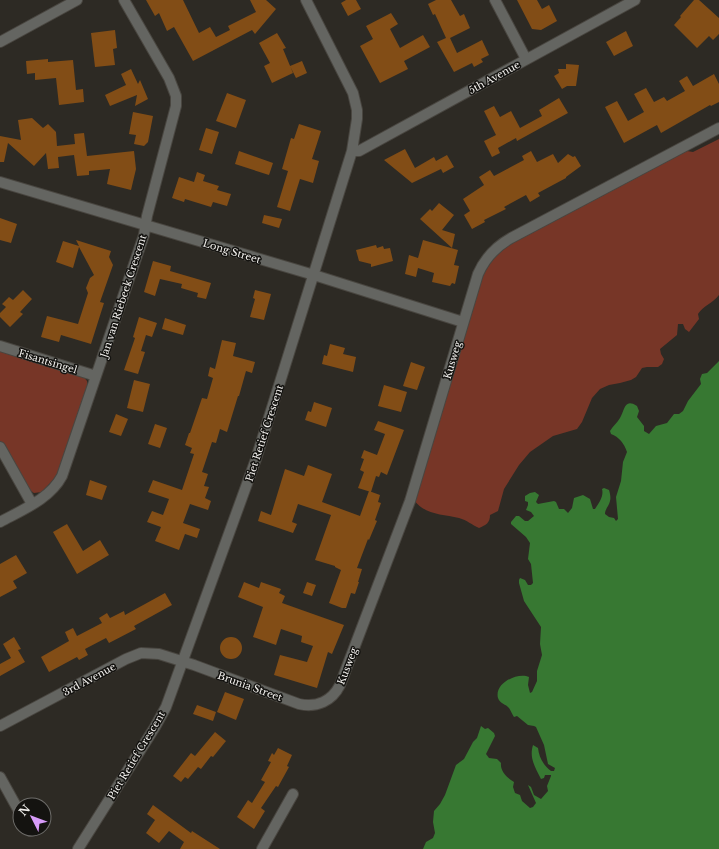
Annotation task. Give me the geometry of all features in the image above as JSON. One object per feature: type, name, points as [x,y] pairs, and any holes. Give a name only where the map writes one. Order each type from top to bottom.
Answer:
[{"type":"street","points":[[0,42],[77,0]]},
{"type":"street","name":"Jan van Riebeek Crescent","points":[[0,522],[51,492],[62,476],[144,235],[176,106],[176,96],[169,78],[124,0]]},
{"type":"street","name":"Piet Retief Crescent","points":[[78,849],[166,707],[256,459],[352,151],[357,118],[354,93],[306,0]]},
{"type":"street","points":[[495,0],[526,59]]},
{"type":"street","name":"5th Avenue","points":[[352,151],[359,151],[635,0]]},
{"type":"street","name":"Kusweg","points":[[318,704],[329,699],[340,685],[410,501],[481,267],[490,254],[499,245],[511,238],[719,128]]},
{"type":"street","name":"Long Street","points":[[0,182],[314,275],[464,322]]},
{"type":"street","name":"Fisantsingel","points":[[0,346],[96,376]]},
{"type":"street","points":[[0,447],[32,504]]},
{"type":"street","name":"3rd Avenue","points":[[0,726],[133,655],[141,653],[154,653],[182,662]]},
{"type":"street","name":"Brunia Street","points":[[182,662],[305,706],[318,704]]},
{"type":"street","points":[[0,777],[12,799]]},
{"type":"street","points":[[262,849],[293,794]]},
{"type":"shaded area","points":[[719,139],[719,295],[700,311],[698,314],[699,319],[689,332],[685,329],[683,324],[678,324],[677,335],[660,349],[664,359],[662,364],[658,367],[642,368],[636,377],[631,380],[609,385],[600,389],[592,398],[582,422],[577,429],[553,436],[530,452],[519,465],[504,489],[498,511],[490,515],[486,525],[479,528],[462,519],[434,513],[423,509],[418,505],[414,500],[483,275],[495,256],[512,243],[687,151],[693,152]]},
{"type":"shaded area","points":[[0,349],[83,376],[87,381],[87,388],[60,472],[42,492],[34,493],[27,488],[0,441]]},
{"type":"shaded area","points":[[719,361],[719,849],[423,849],[426,842],[433,838],[435,833],[433,822],[434,811],[445,795],[456,765],[464,759],[473,742],[477,738],[481,726],[485,729],[488,728],[494,733],[495,736],[486,754],[489,758],[497,759],[501,763],[504,774],[514,782],[513,787],[515,793],[520,795],[522,801],[530,808],[536,803],[528,785],[531,787],[534,795],[541,799],[548,791],[547,786],[551,776],[545,775],[544,778],[541,779],[532,758],[533,745],[538,748],[540,758],[546,766],[551,771],[554,771],[555,768],[548,764],[544,745],[536,727],[528,725],[517,716],[514,717],[509,708],[500,702],[498,698],[498,693],[503,683],[513,677],[529,677],[528,685],[530,693],[532,692],[537,681],[537,671],[542,655],[540,644],[541,627],[524,601],[519,583],[520,578],[525,580],[528,585],[533,583],[531,564],[528,559],[530,543],[526,537],[511,524],[516,516],[528,521],[534,516],[531,512],[526,510],[528,502],[525,501],[525,496],[535,492],[539,495],[536,502],[538,504],[554,501],[559,509],[564,509],[568,513],[572,508],[574,498],[583,495],[590,499],[593,509],[595,509],[601,499],[602,489],[604,488],[609,490],[610,497],[605,514],[614,518],[616,521],[618,519],[616,497],[621,481],[623,462],[627,452],[621,441],[611,434],[610,431],[620,418],[627,404],[630,403],[637,406],[639,411],[637,417],[644,426],[644,431],[649,434],[656,426],[667,423],[674,414],[679,414],[683,411],[688,401],[701,384],[700,379],[702,374],[707,373]]},
{"type":"building","points":[[146,0],[183,0],[199,33],[210,27],[216,37],[230,30],[228,26],[256,12],[250,0],[266,0],[276,9],[255,34],[252,30],[193,61],[174,27],[167,31],[159,13],[155,16]]},
{"type":"building","points":[[346,0],[356,0],[361,9],[348,16],[341,3]]},
{"type":"building","points":[[436,0],[451,0],[460,16],[464,14],[470,28],[450,38],[457,53],[482,40],[489,55],[481,59],[483,62],[474,67],[472,63],[454,72],[437,42],[446,38],[435,14],[433,15],[428,4]]},
{"type":"building","points":[[517,0],[537,0],[542,9],[549,5],[557,21],[541,30],[532,29]]},
{"type":"building","points":[[694,0],[699,0],[719,18],[719,34],[713,40],[709,36],[697,48],[674,25]]},
{"type":"building","points":[[391,13],[398,24],[390,29],[400,48],[423,35],[430,47],[404,61],[408,69],[380,83],[360,46],[373,39],[366,26]]},
{"type":"building","points":[[115,30],[117,48],[113,49],[115,65],[95,67],[91,33]]},
{"type":"building","points":[[626,31],[633,46],[614,56],[606,42]]},
{"type":"building","points":[[277,33],[286,48],[283,49],[293,73],[272,83],[264,66],[270,63],[259,43]]},
{"type":"building","points":[[48,59],[48,62],[73,60],[76,90],[83,89],[84,102],[59,105],[56,78],[35,80],[35,73],[27,74],[26,61]]},
{"type":"building","points":[[302,61],[307,73],[296,78],[290,66]]},
{"type":"building","points":[[566,64],[579,65],[576,86],[567,86],[562,89],[554,76],[559,73],[558,69],[566,69]]},
{"type":"building","points":[[131,69],[138,84],[140,80],[148,99],[135,106],[137,95],[110,106],[105,95],[126,85],[121,74]]},
{"type":"building","points":[[714,74],[719,84],[719,102],[711,106],[710,105],[661,133],[657,125],[624,143],[605,107],[617,101],[628,121],[644,112],[634,94],[646,88],[654,102],[664,97],[667,101],[685,91],[679,81],[687,76],[693,86]]},
{"type":"building","points":[[227,93],[246,100],[236,128],[216,121]]},
{"type":"building","points":[[559,98],[568,113],[517,141],[516,138],[498,148],[500,153],[492,157],[484,141],[496,135],[484,111],[494,106],[500,117],[511,111],[520,128],[542,116],[539,110]]},
{"type":"building","points":[[133,112],[153,116],[148,142],[144,146],[134,144],[136,135],[129,134]]},
{"type":"building","points":[[32,118],[43,128],[48,124],[56,132],[57,146],[75,144],[74,134],[84,133],[87,156],[134,151],[136,169],[131,190],[107,184],[110,169],[89,171],[89,175],[77,176],[74,155],[58,157],[59,168],[48,169],[46,153],[34,166],[8,143],[4,162],[0,162],[0,136],[21,140],[18,120]]},
{"type":"building","points":[[299,124],[321,131],[312,159],[319,161],[313,183],[300,179],[290,211],[277,207],[288,171],[282,169],[291,138],[294,139]]},
{"type":"building","points":[[206,128],[219,132],[212,154],[199,150]]},
{"type":"building","points":[[405,149],[415,168],[434,157],[436,161],[447,155],[454,167],[443,173],[441,169],[412,183],[384,160]]},
{"type":"building","points":[[239,151],[273,163],[269,175],[235,164]]},
{"type":"building","points":[[531,151],[537,162],[553,154],[558,163],[568,154],[573,157],[575,156],[581,166],[566,178],[538,193],[540,196],[530,202],[526,195],[504,207],[506,209],[484,220],[485,222],[472,229],[464,215],[470,211],[463,199],[484,185],[479,177],[490,170],[494,176],[524,160],[522,156]]},
{"type":"building","points":[[197,172],[205,175],[203,181],[219,186],[217,190],[231,194],[227,206],[213,202],[211,207],[185,199],[184,202],[172,198],[179,177],[194,182]]},
{"type":"building","points":[[439,203],[454,215],[442,230],[455,234],[452,248],[420,219],[430,209],[432,211]]},
{"type":"building","points":[[264,215],[282,219],[279,228],[262,223]]},
{"type":"building","points":[[0,218],[17,224],[11,243],[0,240]]},
{"type":"building","points":[[76,240],[111,251],[109,257],[113,265],[100,302],[104,303],[91,344],[61,335],[59,342],[41,337],[47,316],[78,324],[88,293],[86,288],[90,278],[94,275],[79,247],[73,268],[56,262],[63,241],[79,246]]},
{"type":"building","points":[[423,240],[458,250],[454,265],[459,266],[455,284],[452,283],[450,286],[432,282],[434,273],[418,268],[416,277],[405,274],[409,255],[418,258]]},
{"type":"building","points":[[376,245],[377,248],[383,246],[384,249],[390,248],[393,261],[371,267],[371,264],[359,261],[356,250]]},
{"type":"building","points":[[153,261],[171,266],[170,271],[211,283],[206,299],[197,297],[198,293],[181,288],[182,284],[160,279],[155,296],[144,292]]},
{"type":"building","points":[[23,290],[32,299],[20,312],[23,314],[10,327],[0,317],[0,313],[6,307],[2,304],[9,297],[13,300]]},
{"type":"building","points":[[255,290],[271,294],[264,320],[250,317],[255,299],[253,298]]},
{"type":"building","points":[[139,317],[157,323],[152,337],[146,335],[141,351],[145,352],[138,374],[124,370],[135,338],[133,337]]},
{"type":"building","points":[[165,318],[186,325],[183,335],[162,329]]},
{"type":"building","points":[[222,340],[236,343],[233,356],[255,362],[252,373],[246,371],[227,432],[220,429],[216,443],[212,442],[202,472],[208,474],[204,486],[209,487],[205,498],[211,501],[208,510],[190,504],[183,523],[200,529],[197,538],[185,534],[179,550],[155,541],[161,527],[147,522],[152,511],[163,515],[169,499],[148,492],[153,480],[182,490],[194,454],[190,453],[192,448],[185,445],[202,398],[207,399],[213,378],[208,376],[210,367],[215,369]]},
{"type":"building","points":[[330,344],[345,348],[343,354],[356,357],[353,372],[322,364],[324,355],[327,356]]},
{"type":"building","points":[[411,362],[425,367],[417,390],[403,386]]},
{"type":"building","points":[[134,380],[150,384],[143,412],[127,408]]},
{"type":"building","points":[[384,385],[407,392],[401,412],[378,406]]},
{"type":"building","points":[[314,402],[332,408],[326,427],[305,420],[308,411],[311,412]]},
{"type":"building","points":[[116,414],[128,419],[121,436],[109,432]]},
{"type":"building","points":[[378,421],[404,430],[387,475],[381,472],[379,477],[376,476],[371,492],[358,488],[364,472],[360,470],[364,459],[361,458],[364,450],[377,455],[385,434],[374,430]]},
{"type":"building","points":[[155,424],[167,428],[160,448],[148,444]]},
{"type":"building","points":[[308,465],[332,474],[322,502],[360,516],[369,491],[380,495],[378,502],[381,503],[375,520],[377,521],[369,540],[368,539],[357,568],[362,569],[359,582],[355,594],[351,593],[346,608],[329,603],[341,570],[335,566],[315,560],[331,515],[298,504],[292,522],[297,524],[293,533],[258,521],[261,511],[271,515],[285,469],[304,476]]},
{"type":"building","points":[[90,480],[107,486],[102,500],[86,495]]},
{"type":"building","points":[[67,524],[83,551],[100,540],[109,555],[77,574],[53,532]]},
{"type":"building","points":[[16,555],[27,573],[13,581],[17,588],[0,597],[0,564]]},
{"type":"building","points":[[244,582],[259,588],[261,582],[281,589],[279,593],[285,596],[282,603],[344,625],[332,654],[328,652],[317,688],[274,675],[280,655],[307,662],[313,646],[301,642],[302,636],[281,629],[276,645],[253,637],[263,607],[238,597]]},
{"type":"building","points":[[307,582],[316,585],[312,596],[303,593]]},
{"type":"building","points":[[165,593],[172,605],[134,626],[136,629],[109,643],[106,638],[85,649],[88,655],[79,660],[77,657],[49,672],[41,657],[69,641],[65,632],[73,628],[77,636],[102,623],[99,618],[107,613],[110,618],[124,611],[125,615]]},
{"type":"building","points":[[14,637],[21,649],[18,650],[25,662],[0,676],[0,664],[11,658],[3,644]]},
{"type":"building","points":[[227,637],[235,637],[242,644],[242,652],[235,659],[227,659],[220,652],[220,644]]},
{"type":"building","points":[[225,692],[244,699],[236,720],[217,712]]},
{"type":"building","points":[[197,705],[216,712],[213,721],[193,714]]},
{"type":"building","points":[[215,732],[226,741],[213,757],[211,756],[201,769],[198,767],[188,779],[185,777],[181,782],[173,776],[191,753],[195,756]]},
{"type":"building","points":[[278,748],[292,755],[287,766],[289,767],[278,787],[276,786],[261,808],[265,811],[254,829],[237,817],[248,800],[252,803],[265,782],[261,780],[271,762],[268,761],[272,753],[274,755]]},
{"type":"building","points":[[153,805],[191,833],[192,831],[220,849],[180,849],[184,842],[169,831],[159,843],[146,833],[155,820],[147,814]]}]
